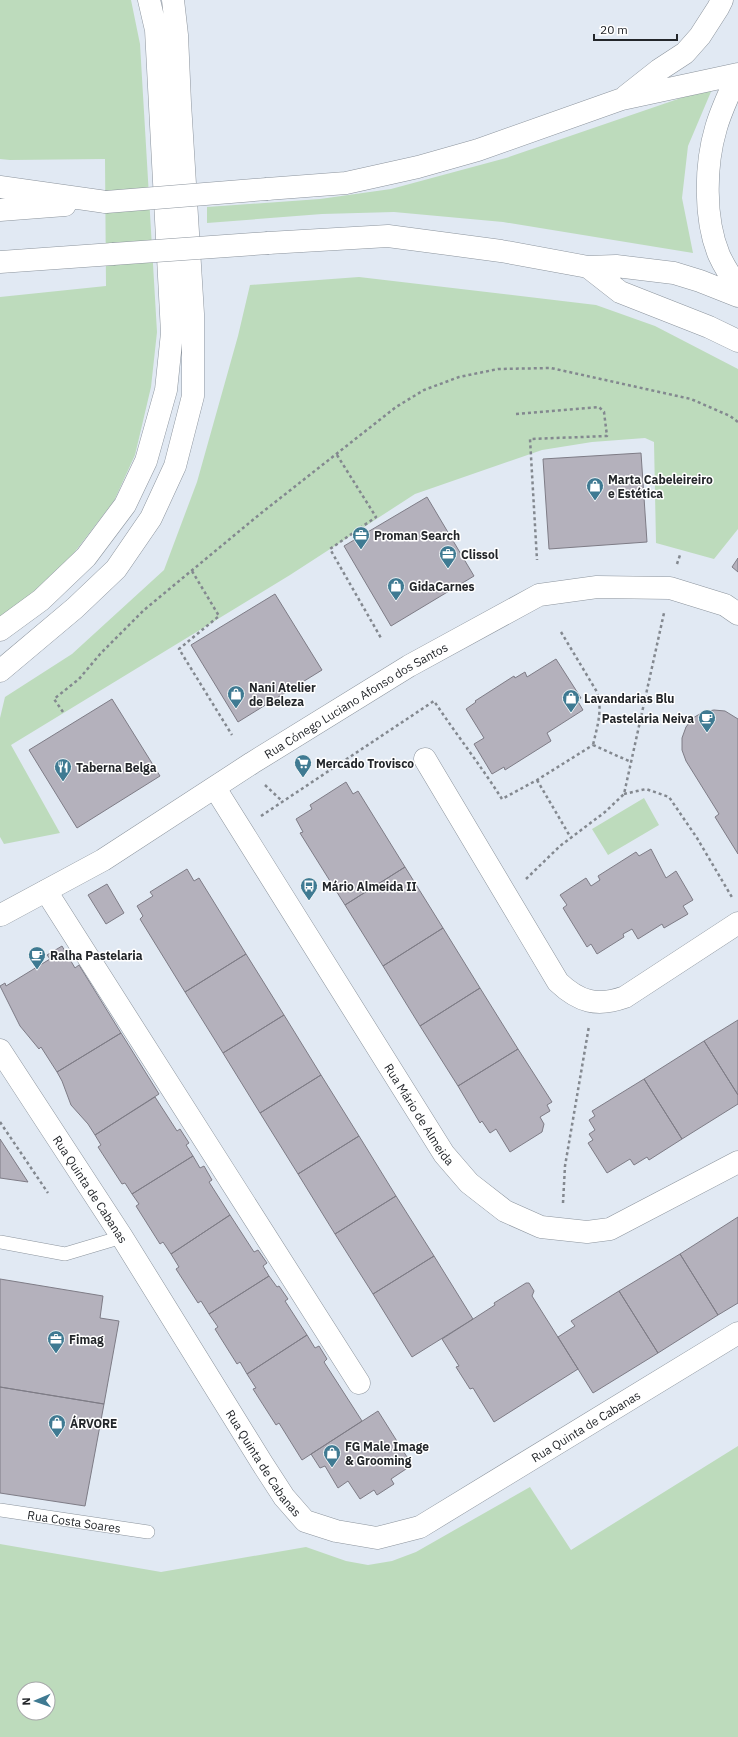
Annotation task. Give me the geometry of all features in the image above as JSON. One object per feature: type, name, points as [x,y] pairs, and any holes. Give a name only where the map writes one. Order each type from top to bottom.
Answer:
[{"type":"main road","points":[[0,630],[41,600],[86,557],[124,505],[146,461],[166,390],[172,325],[156,30],[149,0]]},
{"type":"main road","points":[[0,671],[75,608],[116,569],[151,518],[175,466],[192,402],[193,314],[180,111],[178,35],[173,0]]},
{"type":"main road","points":[[622,99],[658,70],[685,53],[700,36],[722,0]]},
{"type":"main road","points":[[0,210],[346,183],[418,167],[478,150],[536,131],[622,99],[738,74]]},
{"type":"main road","points":[[738,74],[716,128],[709,159],[708,194],[711,226],[719,254],[738,286]]},
{"type":"main road","points":[[0,187],[106,202]]},
{"type":"main road","points":[[0,262],[388,236],[501,251],[588,267],[616,266],[674,273],[700,280],[738,296]]},
{"type":"main road","points":[[588,267],[620,292],[687,318],[738,341]]},
{"type":"main road","name":"Rua Cónego Luciano Afonso dos Santos","points":[[0,915],[103,860],[252,763],[409,666],[539,595],[597,587],[670,588],[725,605],[738,614]]},
{"type":"main road","points":[[425,759],[558,982],[580,999],[593,1002],[611,1002],[625,997],[738,923]]},
{"type":"main road","name":"Rua Mário de Almeida","points":[[215,788],[444,1154],[469,1183],[505,1211],[541,1227],[587,1232],[610,1229],[738,1162]]},
{"type":"main road","points":[[46,891],[359,1383]]},
{"type":"main road","name":"Rua Quinta de Cabanas","points":[[0,1050],[122,1237],[284,1497],[305,1521],[336,1531],[377,1538],[420,1527],[738,1333]]},
{"type":"lane","points":[[0,1242],[65,1254],[122,1237]]},
{"type":"lane","name":"Rua Costa Soares","points":[[0,1510],[148,1532]]},
{"type":"path","points":[[63,712],[54,699],[79,679],[101,653],[144,610],[260,514],[337,455],[396,407],[424,390],[459,377],[498,369],[551,368],[691,399],[730,416],[738,422]]},
{"type":"path","points":[[516,414],[599,407],[604,412],[607,436],[530,439],[537,560]]},
{"type":"path","points":[[337,455],[376,517],[330,549],[381,638]]},
{"type":"path","points":[[192,571],[219,616],[179,649],[232,735]]},
{"type":"path","points":[[624,794],[634,743],[665,609]]},
{"type":"path","points":[[260,817],[434,701],[455,733],[480,764],[502,799],[537,780],[593,745],[599,718],[600,702],[597,692],[561,632]]},
{"type":"path","points":[[593,745],[631,762]]},
{"type":"path","points":[[537,780],[571,838]]},
{"type":"path","points":[[265,785],[282,801]]},
{"type":"path","points":[[507,896],[571,838],[605,812],[624,794],[646,789],[669,797],[697,838],[734,902]]},
{"type":"path","points":[[561,1230],[565,1166],[593,1002]]},
{"type":"path","points":[[0,1122],[48,1193]]},
{"type":"green space","points":[[0,0],[131,0],[140,44],[157,332],[151,387],[135,455],[114,501],[74,553],[30,595],[0,617],[0,297],[106,286],[105,159],[0,159]]},
{"type":"green space","points":[[713,87],[688,146],[682,198],[693,253],[503,222],[394,212],[322,214],[207,223],[207,207],[320,199],[391,189],[506,158]]},
{"type":"green space","points":[[359,277],[596,305],[655,326],[738,369],[738,529],[714,559],[656,543],[654,442],[645,438],[592,442],[542,450],[415,494],[290,575],[11,745],[60,833],[4,844],[0,837],[0,718],[5,697],[72,654],[164,570],[197,482],[238,336],[250,285]]},
{"type":"green space","points":[[644,798],[659,825],[608,855],[592,829]]},
{"type":"green space","points":[[738,1446],[738,1737],[0,1737],[0,1544],[161,1572],[306,1547],[346,1561],[368,1565],[392,1561],[416,1552],[530,1487],[571,1550]]},
{"type":"building","name":"Marta Cabeleireiro e Estética","points":[[641,453],[647,542],[549,549],[543,459]]},
{"type":"building","points":[[427,497],[474,576],[391,626],[344,546]]},
{"type":"building","points":[[738,558],[738,572],[732,567]]},
{"type":"building","points":[[275,594],[322,670],[238,722],[191,645]]},
{"type":"building","points":[[556,659],[581,698],[577,700],[583,710],[547,733],[551,741],[505,770],[504,767],[492,774],[474,744],[484,738],[466,709],[476,702],[475,701],[514,676],[515,678],[525,672],[527,677]]},
{"type":"building","points":[[112,699],[160,776],[77,828],[29,750]]},
{"type":"building","points":[[714,710],[725,711],[738,719],[738,854],[715,817],[719,814],[686,761],[682,750],[682,738],[686,727],[693,718],[703,712]]},
{"type":"building","points":[[346,782],[353,794],[358,791],[405,867],[345,905],[300,833],[303,832],[296,819],[312,809],[310,805]]},
{"type":"building","points":[[651,849],[666,878],[676,871],[693,900],[683,906],[688,914],[664,928],[662,924],[638,939],[632,929],[623,934],[624,937],[597,954],[591,944],[587,947],[563,908],[567,905],[560,895],[586,878],[591,886],[600,880],[598,876],[636,852],[639,856]]},
{"type":"building","points":[[405,867],[443,928],[383,966],[345,905]]},
{"type":"building","points":[[187,869],[194,881],[199,878],[246,954],[185,992],[140,919],[143,916],[137,906],[153,896],[150,892]]},
{"type":"building","points":[[107,884],[124,913],[106,924],[88,895]]},
{"type":"building","points":[[443,928],[480,988],[420,1026],[383,966]]},
{"type":"building","points":[[62,946],[75,968],[79,965],[121,1033],[57,1072],[41,1047],[39,1049],[20,1026],[0,986],[5,983],[6,986],[50,959],[47,955]]},
{"type":"building","points":[[246,954],[284,1015],[223,1053],[185,992]]},
{"type":"building","points":[[480,988],[518,1049],[458,1086],[420,1026]]},
{"type":"building","points":[[284,1015],[321,1075],[260,1113],[223,1053]]},
{"type":"building","points":[[738,1020],[738,1095],[704,1041]]},
{"type":"building","points":[[121,1033],[159,1094],[95,1135],[88,1124],[71,1105],[57,1072]]},
{"type":"building","points":[[704,1041],[738,1095],[738,1104],[682,1139],[644,1079]]},
{"type":"building","points":[[518,1049],[552,1102],[547,1105],[550,1111],[540,1117],[544,1124],[542,1132],[510,1152],[496,1129],[490,1133],[482,1121],[480,1123],[458,1086]]},
{"type":"building","points":[[321,1075],[359,1136],[298,1174],[260,1113]]},
{"type":"building","points":[[644,1079],[682,1139],[649,1160],[647,1157],[634,1165],[630,1159],[607,1173],[588,1143],[593,1140],[589,1134],[595,1130],[589,1120],[595,1116],[592,1111]]},
{"type":"building","points":[[155,1097],[177,1131],[180,1129],[189,1143],[186,1145],[193,1156],[132,1194],[125,1183],[122,1184],[98,1147],[101,1145],[95,1135]]},
{"type":"building","points":[[359,1136],[396,1196],[335,1234],[298,1174]]},
{"type":"building","points":[[0,1139],[28,1182],[0,1178]]},
{"type":"building","points":[[193,1156],[200,1168],[204,1166],[212,1180],[209,1182],[230,1215],[171,1254],[163,1242],[160,1244],[136,1206],[139,1204],[132,1194]]},
{"type":"building","points":[[396,1196],[434,1256],[373,1294],[335,1234]]},
{"type":"building","points":[[230,1215],[254,1252],[258,1250],[267,1263],[263,1266],[269,1276],[209,1314],[201,1301],[198,1303],[176,1269],[179,1267],[171,1254]]},
{"type":"building","points":[[738,1217],[738,1303],[718,1315],[680,1254]]},
{"type":"building","points":[[680,1254],[718,1315],[658,1353],[619,1291]]},
{"type":"building","points":[[434,1256],[473,1319],[412,1357],[373,1294]]},
{"type":"building","points":[[269,1276],[277,1287],[279,1286],[288,1299],[285,1301],[307,1335],[247,1374],[240,1362],[237,1364],[215,1329],[218,1327],[209,1314]]},
{"type":"building","name":"Fimag","points":[[0,1279],[103,1296],[100,1318],[119,1321],[104,1404],[0,1387]]},
{"type":"building","points":[[526,1283],[529,1283],[534,1291],[532,1296],[578,1369],[494,1422],[473,1388],[470,1389],[456,1367],[459,1366],[442,1339]]},
{"type":"building","points":[[619,1291],[658,1353],[593,1393],[558,1337],[575,1326],[571,1321]]},
{"type":"building","points":[[307,1335],[315,1348],[319,1346],[327,1359],[324,1362],[362,1421],[302,1460],[279,1423],[276,1425],[253,1389],[256,1388],[247,1374]]},
{"type":"building","points":[[0,1387],[104,1404],[85,1506],[0,1493]]},
{"type":"building","points":[[378,1411],[412,1465],[391,1479],[394,1484],[377,1495],[374,1490],[360,1499],[348,1481],[338,1488],[325,1466],[320,1468],[311,1454]]},
{"type":"place","name":"Marta Cabeleireiro e Estética","points":[[595,501]]},
{"type":"place","name":"Proman Search","points":[[361,550]]},
{"type":"place","name":"Clissol","points":[[448,569]]},
{"type":"place","name":"GidaCarnes","points":[[396,601]]},
{"type":"place","name":"Nani Atelier de Beleza","points":[[236,709]]},
{"type":"place","name":"Lavandarias Blu","points":[[571,713]]},
{"type":"place","name":"Pastelaria Neiva","points":[[707,733]]},
{"type":"place","name":"Mercado Trovisco","points":[[303,778]]},
{"type":"place","name":"Taberna Belga","points":[[63,782]]},
{"type":"place","name":"Mário Almeida II","points":[[309,901]]},
{"type":"place","name":"Ralha Pastelaria","points":[[37,970]]},
{"type":"place","name":"Fimag","points":[[56,1354]]},
{"type":"place","name":"ÁRVORE","points":[[57,1438]]},
{"type":"place","name":"FG Male Image & Grooming","points":[[332,1468]]}]
